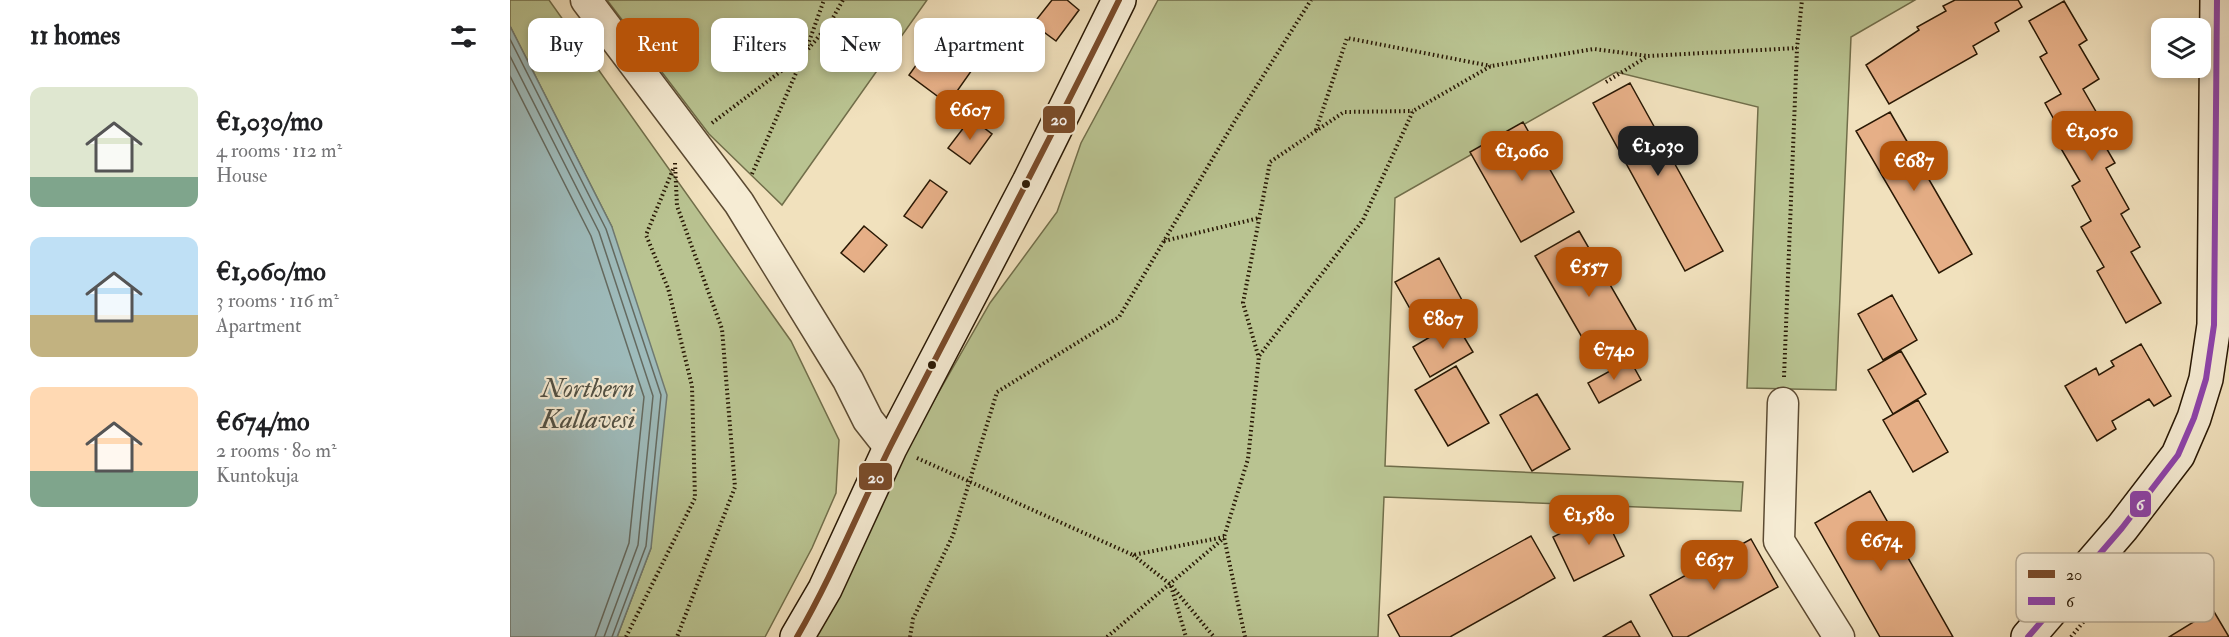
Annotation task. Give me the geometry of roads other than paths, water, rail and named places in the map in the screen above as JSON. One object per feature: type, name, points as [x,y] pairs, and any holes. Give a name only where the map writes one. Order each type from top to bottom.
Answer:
[{"type":"street","points":[[586,0],[683,151],[739,203],[848,380],[868,420],[890,447]]},
{"type":"street","points":[[797,637],[825,589],[890,447],[1029,182],[1119,0]]},
{"type":"street","points":[[2100,553],[2178,455],[2200,399],[2214,325],[2217,0]]},
{"type":"street","points":[[1783,403],[1779,541],[1839,637]]},
{"type":"street","points":[[2028,637],[2041,622]]},
{"type":"water","name":"Northern Kallavesi","points":[[510,26],[528,61],[528,72],[533,72],[612,227],[667,395],[651,548],[617,637],[510,637]]}]
